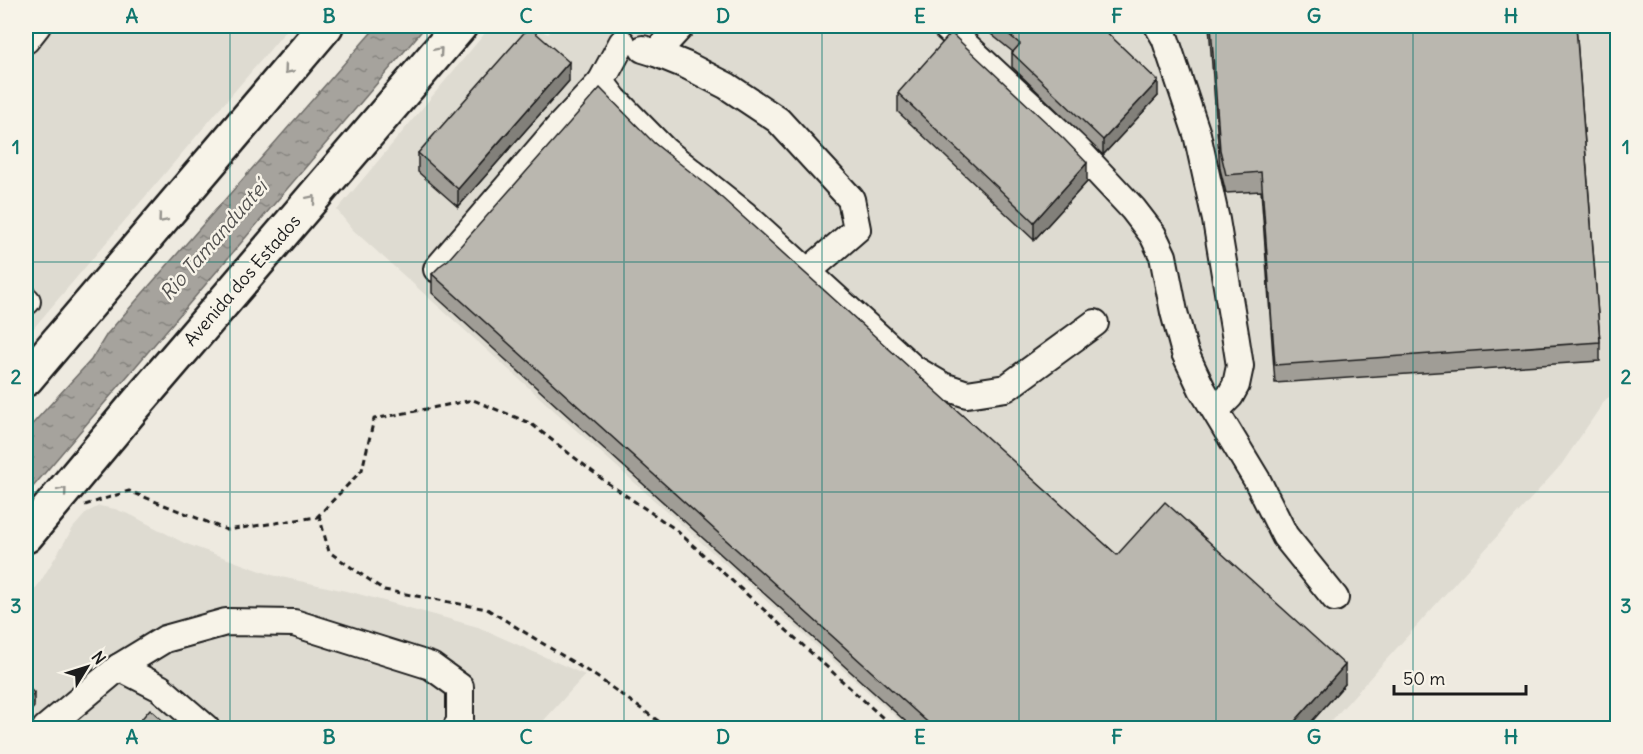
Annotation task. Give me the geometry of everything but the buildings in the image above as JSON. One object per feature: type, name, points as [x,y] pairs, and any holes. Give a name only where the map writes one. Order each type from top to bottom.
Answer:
[{"type":"highway","points":[[26,379],[326,26]]},
{"type":"highway","name":"Avenida dos Estados","points":[[26,536],[460,26]]},
{"type":"lane","points":[[26,40],[38,26]]},
{"type":"lane","points":[[656,53],[681,26]]},
{"type":"lane","points":[[945,26],[1075,147],[1133,209],[1153,235],[1163,256],[1173,312],[1185,353],[1202,389],[1257,480],[1285,536],[1335,598]]},
{"type":"lane","points":[[1158,26],[1197,134],[1216,220],[1240,366],[1236,385],[1230,396],[1216,410]]},
{"type":"lane","points":[[437,269],[558,128],[601,82],[615,41],[656,53],[688,66],[727,86],[778,120],[851,199],[857,229],[807,272]]},
{"type":"lane","points":[[601,82],[614,99],[665,151],[745,215],[914,369],[943,386],[967,394],[1006,388],[1095,323]]},
{"type":"lane","points":[[46,729],[119,668],[165,639],[226,622],[294,623],[431,666],[460,687],[460,722],[456,729]]},
{"type":"lane","points":[[119,668],[160,688],[206,729]]},
{"type":"path","points":[[83,505],[129,490],[227,530],[317,517],[362,470],[374,418],[473,400],[530,423],[606,482],[675,529],[894,729]]},
{"type":"path","points":[[319,515],[329,552],[384,590],[487,609],[597,677],[668,729]]},
{"type":"shaded area","points":[[26,26],[290,26],[26,337]]},
{"type":"shaded area","points":[[491,26],[531,26],[548,34],[555,26],[1611,26],[1618,119],[1617,392],[1606,399],[1561,465],[1325,728],[908,728],[352,229],[337,210]]},
{"type":"shaded area","points":[[99,506],[133,516],[184,543],[272,575],[355,593],[478,627],[585,675],[537,728],[26,728],[26,600],[39,584],[73,528],[87,512]]},
{"type":"water","name":"Rio Tamanduateí","points":[[377,26],[426,26],[26,495],[26,431],[91,360],[107,334]]}]
